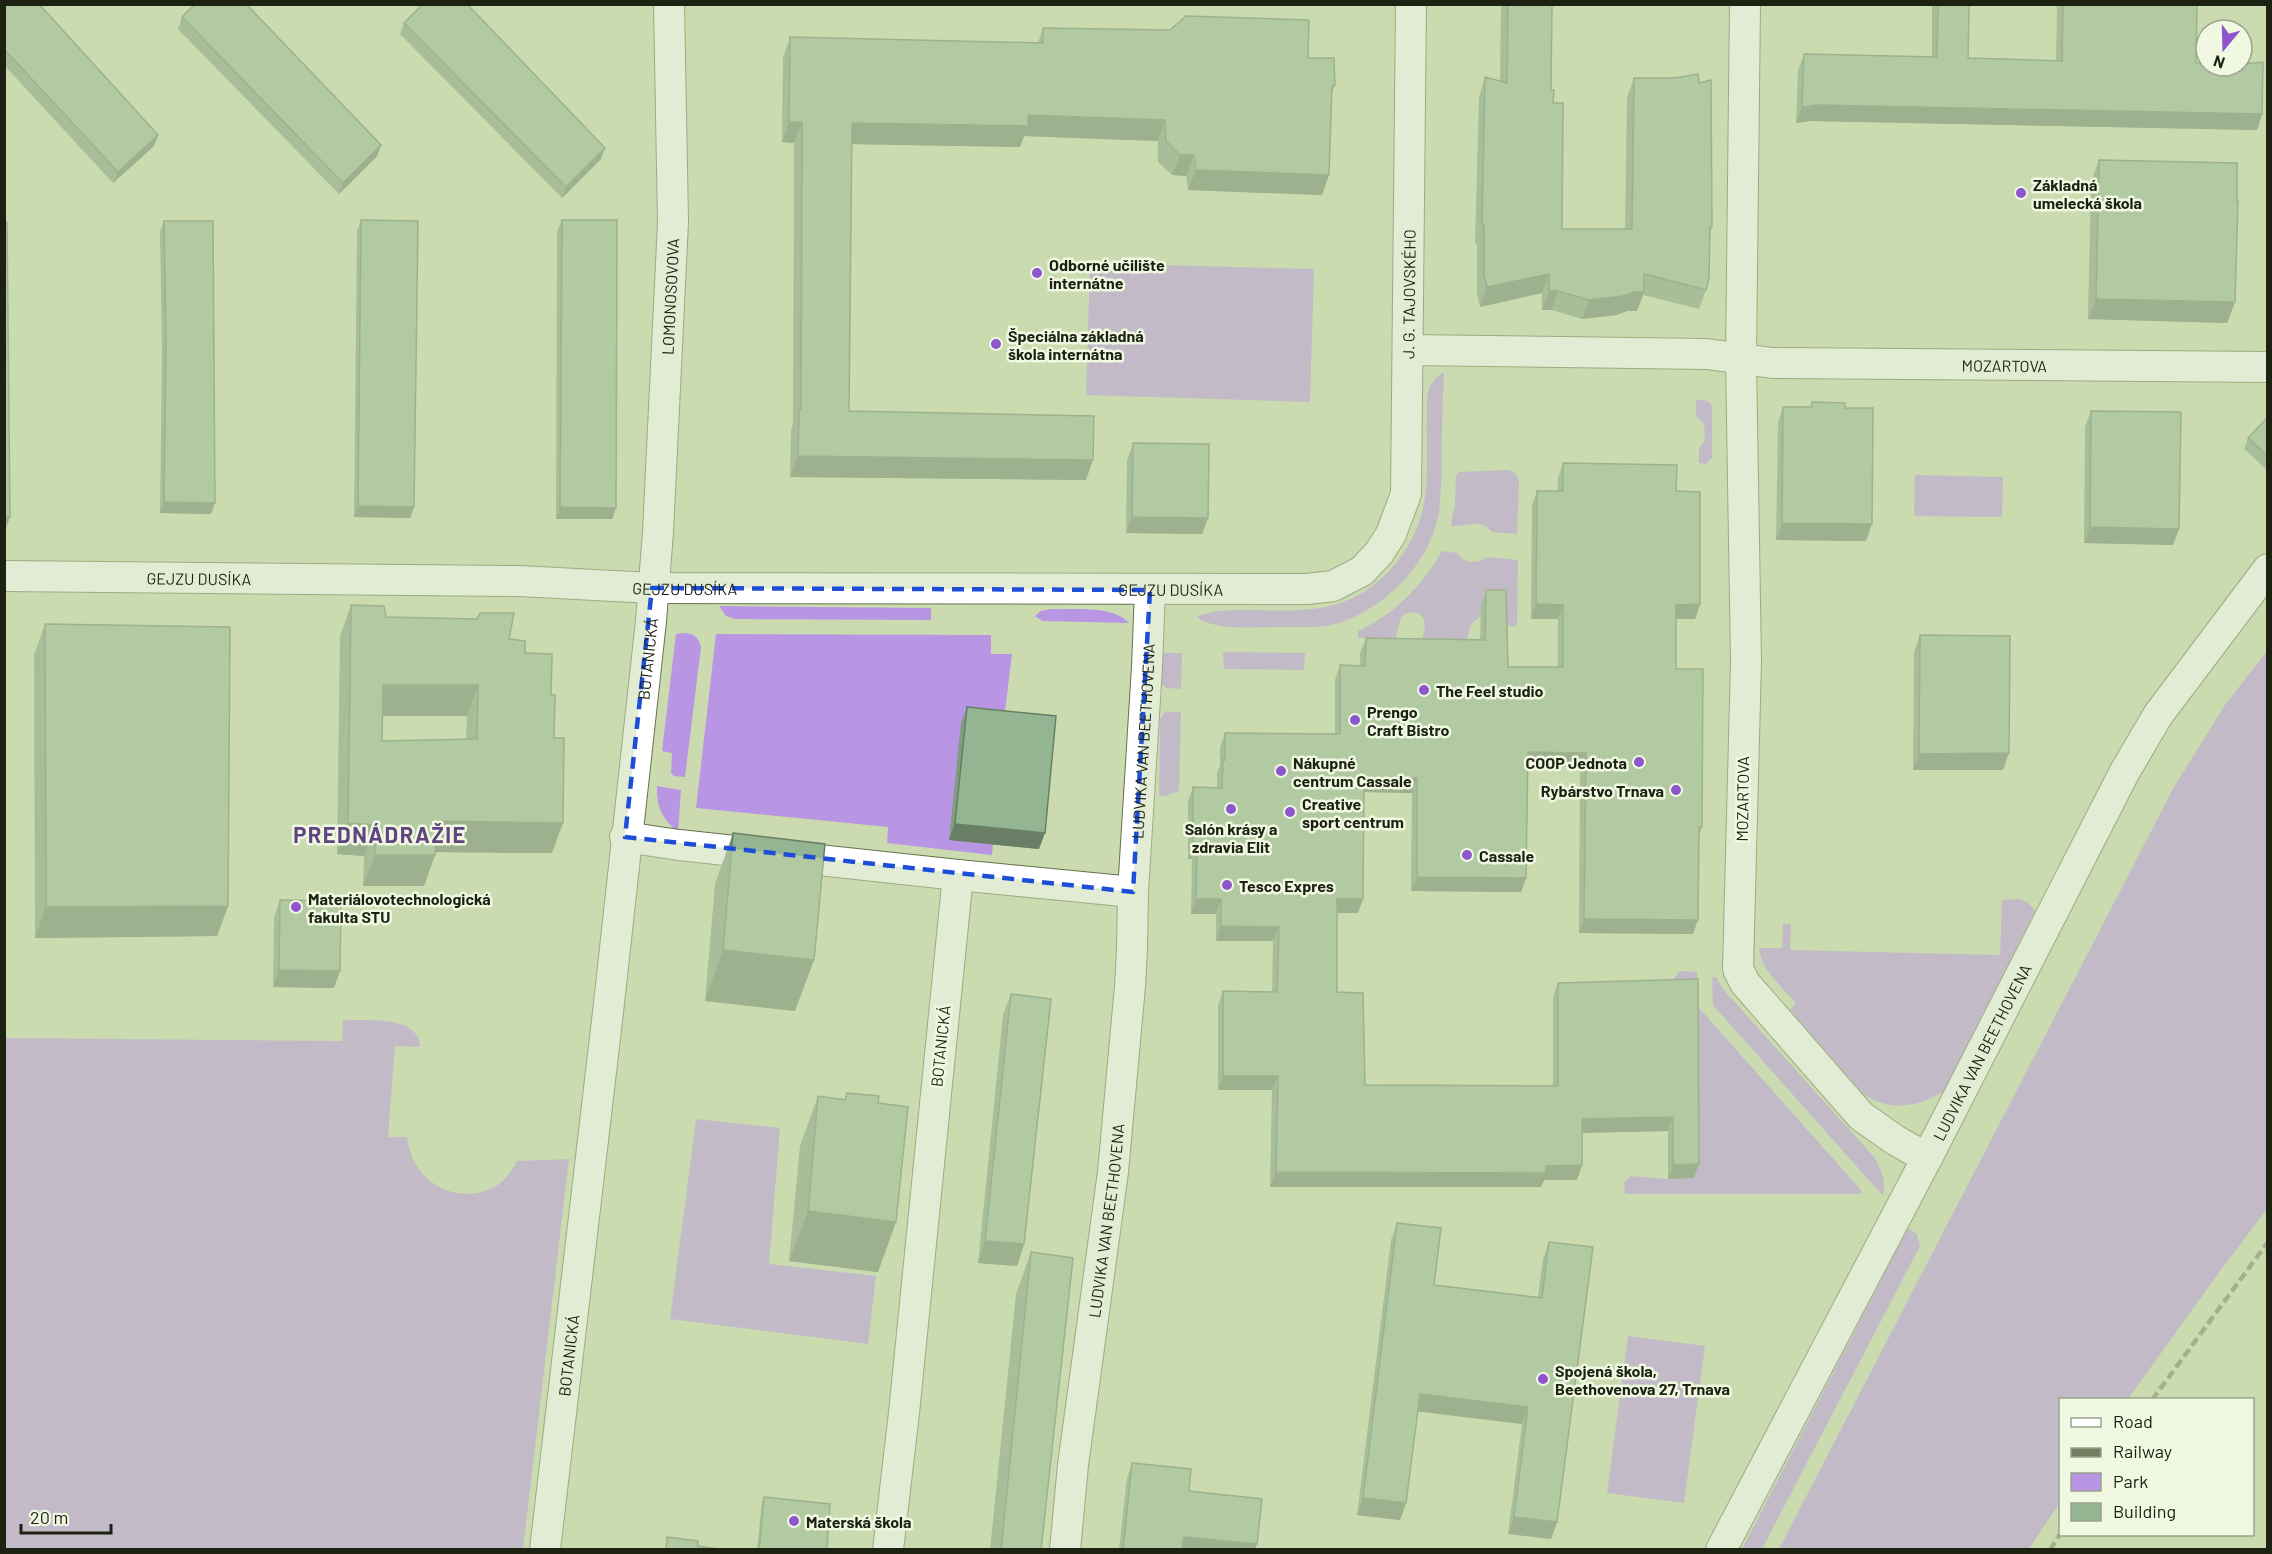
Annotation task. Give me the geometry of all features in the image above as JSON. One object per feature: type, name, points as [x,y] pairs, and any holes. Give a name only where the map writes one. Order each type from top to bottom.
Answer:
[{"type":"street","name":"LOMONOSOVOVA","points":[[652,588],[658,532],[673,222],[669,4]]},
{"type":"street","name":"J. G. TAJOVSKÉHO","points":[[1362,571],[1392,534],[1406,494],[1412,4]]},
{"type":"street","name":"MOZARTOVA","points":[[1745,4],[1741,359],[1746,662],[1738,969],[1745,983],[1861,1116],[1895,1140],[1928,1158]]},
{"type":"street","points":[[1408,350],[1707,354],[1741,359]]},
{"type":"street","name":"MOZARTOVA","points":[[1741,359],[1772,363],[2268,367]]},
{"type":"street","name":"LUDVIKA VAN BEETHOVENA","points":[[1721,1550],[1928,1158],[2124,773],[2158,715],[2268,569]]},
{"type":"street","name":"GEJZU DUSÍKA","points":[[4,576],[519,580],[652,588],[1150,590],[1307,589],[1334,586],[1362,571]]},
{"type":"street","name":"BOTANICKÁ","points":[[545,1550],[608,1012],[651,621],[652,588]]},
{"type":"street","name":"LUDVIKA VAN BEETHOVENA","points":[[1065,1550],[1073,1465],[1113,1172],[1132,950],[1133,892],[1150,590]]},
{"type":"street","points":[[626,837],[679,845],[1133,892]]},
{"type":"street","name":"BOTANICKÁ","points":[[888,1550],[958,875]]},
{"type":"highlighted area","points":[[652,588],[1150,590],[1133,892],[625,837]]},
{"type":"green space","points":[[1090,263],[1314,269],[1310,402],[1086,395]]},
{"type":"green space","points":[[1444,372],[1438,517],[1425,552],[1414,568],[1388,596],[1356,616],[1327,626],[1242,628],[1217,625],[1196,617],[1225,610],[1297,610],[1325,607],[1365,591],[1386,574],[1404,553],[1421,516],[1426,483],[1427,395],[1433,381]]},
{"type":"green space","points":[[1696,400],[1707,401],[1712,406],[1712,458],[1706,464],[1699,463],[1699,449],[1705,440],[1704,424],[1696,416]]},
{"type":"green space","points":[[1507,470],[1515,474],[1519,482],[1517,534],[1492,532],[1487,527],[1478,524],[1451,526],[1456,476],[1459,472]]},
{"type":"green space","points":[[1915,475],[2003,477],[2002,517],[1914,516]]},
{"type":"green space","points":[[1442,551],[1457,553],[1463,559],[1471,562],[1488,557],[1518,560],[1517,625],[1512,627],[1486,616],[1471,625],[1467,639],[1422,639],[1425,628],[1424,620],[1419,614],[1412,612],[1401,619],[1396,638],[1358,638],[1358,631],[1384,616],[1406,598],[1426,576]]},
{"type":"green space","points":[[719,606],[931,608],[931,620],[735,619],[726,616]]},
{"type":"green space","points":[[1051,609],[1103,611],[1122,617],[1129,623],[1042,621],[1035,616],[1041,611]]},
{"type":"green space","points":[[684,633],[696,637],[701,647],[685,777],[674,776],[671,773],[672,753],[662,751],[676,634]]},
{"type":"green space","points":[[716,634],[991,635],[991,654],[1012,654],[992,855],[887,843],[888,827],[696,808]]},
{"type":"green space","points":[[2267,651],[2267,1209],[2129,1398],[2059,1398],[2059,1504],[2029,1549],[1779,1549],[2174,787],[2225,705]]},
{"type":"green space","points":[[1223,652],[1305,653],[1304,670],[1224,669]]},
{"type":"green space","points":[[1162,653],[1182,653],[1181,689],[1167,688],[1161,684]]},
{"type":"green space","points":[[1165,712],[1181,712],[1179,791],[1159,796],[1160,719]]},
{"type":"green space","points":[[657,786],[681,790],[678,832],[661,812]]},
{"type":"green space","points":[[2020,899],[2028,903],[2035,911],[1944,1091],[1924,1101],[1903,1106],[1882,1103],[1862,1093],[1790,1010],[1796,1003],[1768,971],[1759,948],[1782,948],[1783,924],[1791,924],[1790,950],[2000,955],[2002,900]]},
{"type":"green space","points":[[1680,971],[1697,972],[1697,1004],[1700,1009],[1861,1190],[1861,1194],[1625,1194],[1624,1182],[1631,1176],[1668,1179],[1694,1178],[1671,982]]},
{"type":"green space","points":[[1712,977],[1716,977],[1723,989],[1874,1157],[1883,1176],[1883,1196],[1713,1005]]},
{"type":"green space","points":[[343,1020],[390,1022],[411,1029],[418,1037],[420,1047],[395,1046],[388,1137],[407,1137],[410,1153],[417,1166],[426,1178],[438,1186],[451,1192],[466,1194],[481,1192],[503,1181],[517,1161],[569,1159],[523,1549],[5,1549],[5,1038],[342,1041]]},
{"type":"green space","points":[[696,1119],[780,1128],[769,1264],[876,1276],[868,1344],[670,1319]]},
{"type":"green space","points":[[1908,1228],[1917,1234],[1920,1246],[1762,1549],[1742,1549]]},
{"type":"green space","points":[[1628,1336],[1705,1346],[1684,1503],[1607,1493]]},
{"type":"building","points":[[4,4],[39,4],[158,135],[118,172],[4,49]]},
{"type":"building","points":[[195,4],[246,4],[381,145],[343,183],[182,17]]},
{"type":"building","points":[[423,4],[467,4],[605,148],[566,187],[404,23]]},
{"type":"building","points":[[1508,4],[1552,4],[1551,90],[1554,90],[1553,103],[1563,103],[1562,229],[1632,229],[1634,78],[1674,78],[1698,74],[1699,83],[1711,80],[1712,227],[1710,227],[1709,278],[1706,290],[1644,274],[1644,292],[1589,300],[1558,291],[1549,291],[1549,274],[1487,287],[1484,275],[1484,225],[1482,224],[1485,77],[1507,83]]},
{"type":"building","points":[[1938,4],[1969,4],[1968,58],[2062,61],[2063,4],[2197,4],[2197,18],[2194,18],[2194,78],[2254,78],[2254,63],[2263,62],[2262,114],[1817,105],[1802,107],[1804,54],[1937,57]]},
{"type":"building","points":[[1186,16],[1309,20],[1308,58],[1334,58],[1335,85],[1332,86],[1329,175],[1196,170],[1194,155],[1180,155],[1166,141],[1165,120],[1028,115],[1028,126],[852,123],[849,411],[1094,416],[1093,460],[798,456],[799,409],[801,410],[802,122],[789,122],[790,37],[1043,43],[1043,28],[1170,30]]},
{"type":"building","points":[[2099,160],[2237,163],[2235,302],[2096,299]]},
{"type":"building","points":[[361,220],[418,221],[414,507],[358,506]]},
{"type":"building","points":[[562,220],[617,220],[616,508],[560,507]]},
{"type":"building","points":[[164,221],[213,221],[215,503],[164,502],[166,340]]},
{"type":"building","points":[[4,222],[7,222],[10,517],[4,517]]},
{"type":"building","points":[[1812,402],[1845,403],[1845,408],[1873,408],[1872,524],[1782,523],[1783,407],[1812,407]]},
{"type":"building","points":[[2091,411],[2181,412],[2179,529],[2090,527]]},
{"type":"building","points":[[2268,417],[2268,456],[2248,438]]},
{"type":"building","points":[[1133,443],[1209,444],[1208,518],[1132,517]]},
{"type":"building","points":[[1563,463],[1677,465],[1676,491],[1700,492],[1700,604],[1676,605],[1676,669],[1703,669],[1702,827],[1699,827],[1698,920],[1584,919],[1586,753],[1528,752],[1526,878],[1417,877],[1417,778],[1364,778],[1363,899],[1337,899],[1337,992],[1363,993],[1365,1085],[1558,1086],[1558,983],[1698,979],[1699,1164],[1673,1165],[1673,1117],[1582,1119],[1582,1165],[1546,1166],[1546,1173],[1276,1172],[1278,1076],[1223,1076],[1223,991],[1277,992],[1279,927],[1221,926],[1221,899],[1196,899],[1197,845],[1193,844],[1193,787],[1222,788],[1225,733],[1340,734],[1340,665],[1365,666],[1366,638],[1485,640],[1486,590],[1506,590],[1508,667],[1563,667],[1563,605],[1536,604],[1537,491],[1563,491]]},
{"type":"building","points":[[351,605],[384,606],[386,617],[477,619],[480,613],[514,613],[509,639],[525,641],[525,653],[552,654],[551,694],[555,695],[554,738],[564,738],[563,823],[436,821],[435,855],[375,855],[375,825],[348,823]],"holes":[[[383,685],[478,685],[477,739],[382,741]]]},
{"type":"building","points":[[45,624],[230,627],[228,906],[46,907]]},
{"type":"building","points":[[1920,635],[2010,636],[2009,753],[1919,754]]},
{"type":"building","points":[[967,707],[1056,716],[1045,833],[955,824]]},
{"type":"building","points":[[733,833],[825,844],[814,960],[723,950]]},
{"type":"building","points":[[280,900],[341,901],[340,971],[279,970]]},
{"type":"building","points":[[1011,994],[1051,999],[1024,1244],[985,1241]]},
{"type":"building","points":[[847,1093],[879,1096],[878,1103],[908,1107],[896,1222],[808,1211],[818,1096],[845,1100]]},
{"type":"building","points":[[1397,1223],[1441,1228],[1434,1285],[1542,1298],[1549,1242],[1593,1247],[1557,1522],[1514,1517],[1528,1407],[1420,1394],[1406,1503],[1363,1498]]},
{"type":"building","points":[[1031,1252],[1073,1258],[1041,1550],[1001,1550]]},
{"type":"building","points":[[1132,1463],[1191,1469],[1189,1491],[1262,1499],[1257,1544],[1184,1537],[1182,1550],[1123,1550]]},
{"type":"building","name":"Materská škola","points":[[764,1497],[830,1504],[827,1550],[759,1550]]},
{"type":"building","points":[[667,1537],[698,1541],[698,1546],[726,1550],[666,1550]]},
{"type":"railway","points":[[2153,1398],[2268,1242]]},
{"type":"railway","points":[[2050,1550],[2059,1536]]},
{"type":"place","name":"Základná umelecká škola","points":[[2021,193]]},
{"type":"place","name":"Odborné učilište internátne","points":[[1037,273]]},
{"type":"place","name":"Špeciálna základná škola internátna","points":[[996,344]]},
{"type":"place","name":"The Feel studio","points":[[1424,690]]},
{"type":"place","name":"Prengo Craft Bistro","points":[[1355,720]]},
{"type":"place","name":"COOP Jednota","points":[[1639,762]]},
{"type":"place","name":"Nákupné centrum Cassale","points":[[1281,771]]},
{"type":"place","name":"Rybárstvo Trnava","points":[[1676,790]]},
{"type":"place","name":"Salón krásy a zdravia Elit","points":[[1231,809]]},
{"type":"place","name":"Creative sport centrum","points":[[1290,812]]},
{"type":"place","name":"Cassale","points":[[1467,855]]},
{"type":"place","name":"Tesco Expres","points":[[1227,885]]},
{"type":"place","name":"Materiálovotechnologická fakulta STU","points":[[296,907]]},
{"type":"place","name":"Spojená škola, Beethovenova 27, Trnava","points":[[1543,1379]]},
{"type":"place","name":"Materská škola","points":[[794,1521]]},
{"type":"district","name":"PREDNÁDRAŽIE","points":[[380,834]]}]
